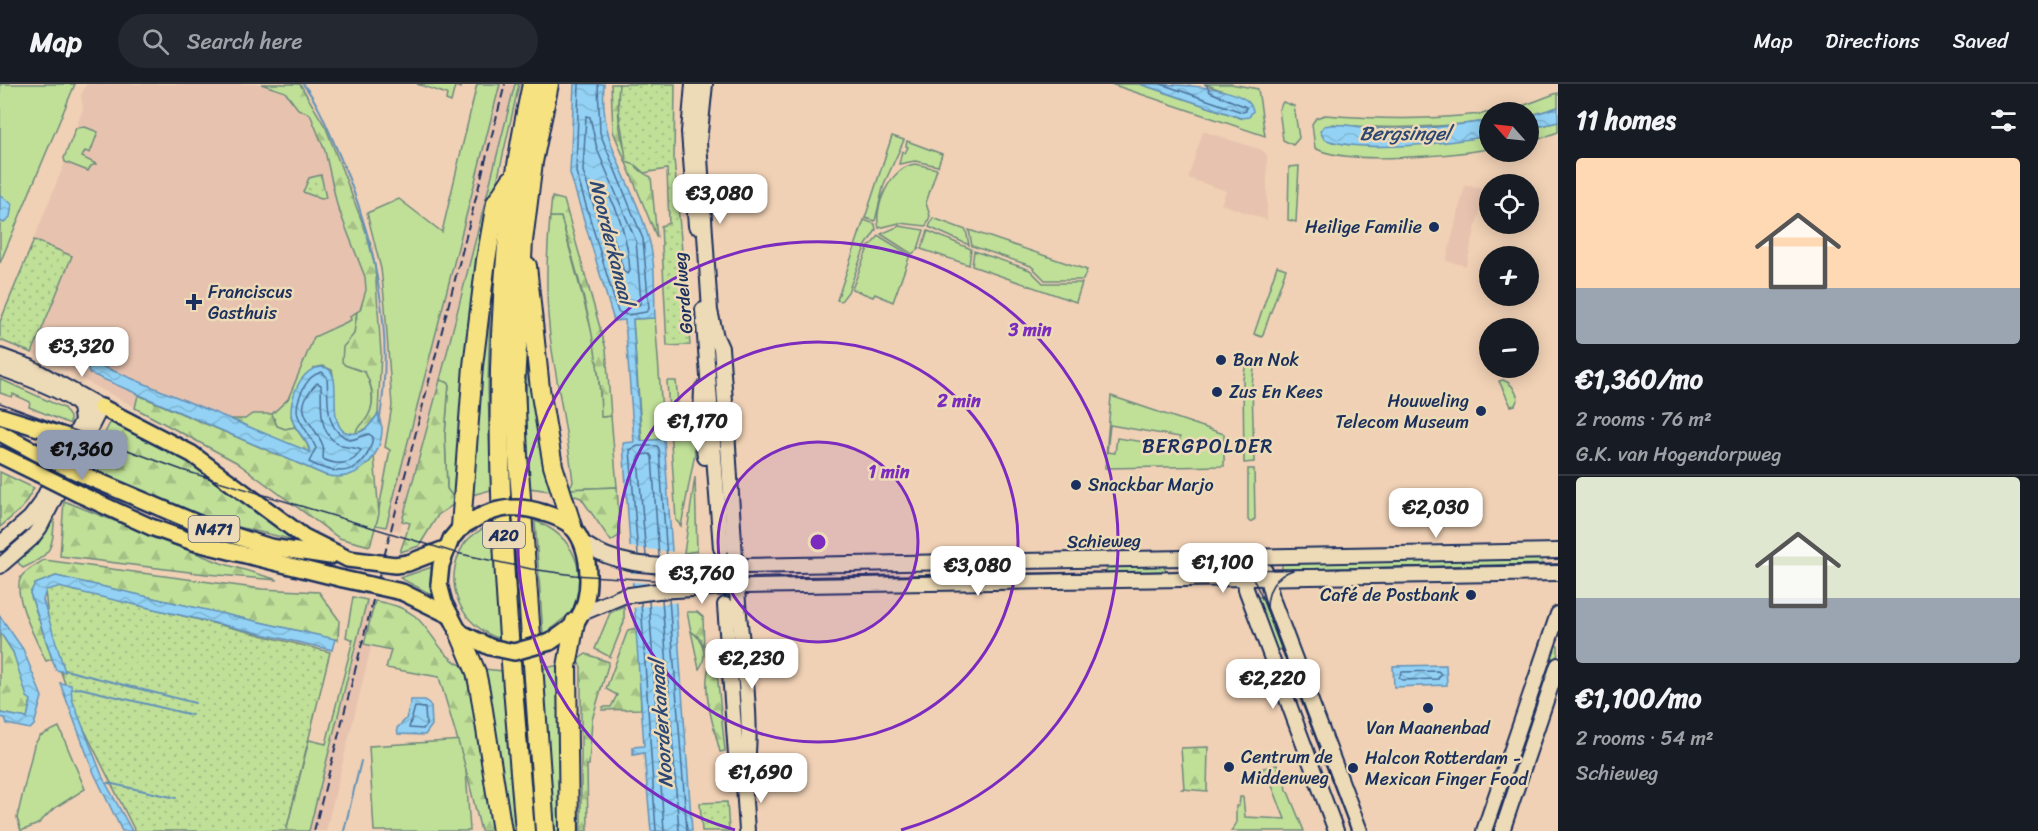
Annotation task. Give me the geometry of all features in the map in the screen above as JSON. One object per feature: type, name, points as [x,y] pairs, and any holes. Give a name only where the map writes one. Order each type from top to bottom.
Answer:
[{"type":"highway","name":"A20","points":[[525,831],[512,676],[498,385],[500,312],[514,176],[532,84]]},
{"type":"highway","name":"A20","points":[[545,831],[518,456],[516,350],[523,241],[533,162],[549,84]]},
{"type":"highway","name":"A20","points":[[461,527],[474,357],[486,260],[496,203],[514,176]]},
{"type":"highway","name":"A20","points":[[523,241],[532,289],[540,390],[553,466],[572,526]]},
{"type":"highway","points":[[569,831],[567,667],[577,618]]},
{"type":"highway","points":[[455,624],[476,672],[502,831]]},
{"type":"main road","name":"Gordelweg","points":[[693,84],[689,152],[723,547],[699,142],[705,84]]},
{"type":"main road","name":"Gordelweg","points":[[710,311],[715,335],[722,348],[737,566],[726,587],[730,769],[734,789],[739,793]]},
{"type":"main road","name":"Gordelweg","points":[[706,355],[702,361],[701,415],[713,566],[726,587],[747,711],[748,768],[743,779]]},
{"type":"main road","points":[[0,356],[30,367],[192,454],[304,537],[348,559]]},
{"type":"main road","points":[[0,368],[38,382],[72,401],[80,408],[82,420],[78,443],[40,527],[31,539],[0,566]]},
{"type":"main road","points":[[82,420],[90,410],[101,407]]},
{"type":"main road","points":[[0,544],[30,518],[40,505],[101,407]]},
{"type":"main road","points":[[0,416],[78,443]]},
{"type":"main road","name":"N471","points":[[0,434],[157,508],[270,547],[395,565],[408,563],[447,548]]},
{"type":"main road","name":"N471","points":[[0,455],[151,527],[193,542],[402,592],[455,624]]},
{"type":"main road","points":[[577,618],[587,585],[583,543],[572,526],[544,513],[516,507],[497,509],[461,527],[447,548],[439,584],[455,624],[490,647],[514,652],[550,642],[577,618],[614,598],[658,591],[726,587],[1243,578],[1554,576]]},
{"type":"main road","name":"Schieweg","points":[[583,543],[613,559],[650,566],[692,567],[1558,551]]},
{"type":"main road","points":[[1242,557],[1243,578],[1270,658],[1336,831]]},
{"type":"main road","points":[[1262,557],[1266,578],[1359,831]]},
{"type":"main road","name":"Gordelweg","points":[[741,831],[728,605],[747,831]]},
{"type":"main road","points":[[1484,831],[1554,640],[1558,614]]},
{"type":"main road","points":[[1502,831],[1558,664]]},
{"type":"shaded area","name":"Franciscus Gasthuis","points":[[86,84],[300,84],[326,128],[371,245],[379,315],[378,414],[382,425],[374,456],[379,514],[259,478],[198,440],[32,353],[0,340],[0,322],[65,162],[64,158],[83,109],[81,96]]},
{"type":"shaded area","points":[[500,84],[515,84],[400,531],[386,527]]},
{"type":"shaded area","points":[[1203,131],[1262,150],[1267,155],[1267,220],[1221,204],[1226,191],[1188,178]]},
{"type":"shaded area","points":[[1465,185],[1479,188],[1479,214],[1466,266],[1446,261]]},
{"type":"shaded area","points":[[367,600],[382,603],[326,831],[309,831]]},
{"type":"green space","points":[[0,84],[75,84],[0,263]]},
{"type":"green space","points":[[261,84],[300,84],[326,128],[371,245],[375,267],[381,353],[378,414],[368,427],[356,434],[371,409],[371,388],[365,372],[342,362],[343,347],[354,334],[357,312],[360,310],[366,290],[365,277],[337,205],[325,151],[310,114],[298,109],[285,92]]},
{"type":"green space","points":[[417,84],[462,84],[461,88],[455,86],[451,102],[446,100],[447,94]]},
{"type":"green space","points":[[477,84],[500,84],[386,527],[376,525],[390,450],[385,447],[392,406],[381,269],[367,213],[399,199],[442,232]]},
{"type":"green space","points":[[515,84],[519,84],[491,208],[457,502],[447,489],[445,435],[449,383],[440,380]]},
{"type":"green space","points":[[611,84],[619,84],[619,124],[625,149],[631,161],[651,177],[657,238],[613,131]]},
{"type":"green space","points":[[619,84],[675,84],[674,158],[690,345],[667,346],[661,226],[669,223],[667,169],[644,173],[635,165],[626,162],[619,115]]},
{"type":"green space","points":[[1111,84],[1140,84],[1241,118],[1224,91],[1204,84],[1231,84],[1258,89],[1265,136]]},
{"type":"green space","points":[[1558,93],[1558,107],[1539,113],[1539,102],[1533,102]]},
{"type":"green space","points":[[1283,102],[1294,106],[1299,138],[1293,145],[1283,140],[1279,109]]},
{"type":"green space","points":[[1479,114],[1479,122],[1391,128],[1332,124],[1332,142],[1409,145],[1479,137],[1479,150],[1400,158],[1374,158],[1350,157],[1315,148],[1312,124],[1316,118],[1325,115],[1371,118]]},
{"type":"green space","points":[[1558,122],[1558,132],[1539,139],[1539,126]]},
{"type":"green space","points":[[85,127],[98,132],[90,153],[85,151],[82,157],[96,164],[88,171],[65,162],[64,158],[76,128]]},
{"type":"green space","points":[[892,136],[904,140],[884,184],[875,221],[865,218]]},
{"type":"green space","points":[[907,141],[942,154],[938,166],[915,161],[899,164],[902,151],[905,153],[908,147],[906,146]]},
{"type":"green space","points":[[915,164],[937,169],[926,203],[930,216],[926,226],[899,223],[879,228],[879,210],[885,190],[898,172]]},
{"type":"green space","points":[[1299,166],[1296,222],[1288,220],[1289,167]]},
{"type":"green space","points":[[321,175],[326,198],[321,199],[303,192],[309,178]]},
{"type":"green space","points":[[552,197],[564,200],[606,349],[611,416],[601,417],[597,366],[588,316],[561,217],[550,217]]},
{"type":"green space","points":[[550,217],[561,217],[596,347],[602,417],[611,416],[617,487],[568,489],[573,482],[548,317],[547,266]]},
{"type":"green space","points":[[933,218],[966,230],[969,245],[929,227]]},
{"type":"green space","points":[[864,220],[875,224],[876,230],[865,247],[848,292],[841,301],[837,300]]},
{"type":"green space","points":[[899,226],[924,230],[918,249],[912,254],[881,234]]},
{"type":"green space","points":[[969,230],[1087,270],[1083,280],[1045,280],[1031,266],[972,246]]},
{"type":"green space","points":[[928,231],[971,249],[969,265],[921,249]]},
{"type":"green space","points":[[879,236],[910,255],[893,302],[875,294],[873,297],[852,289],[868,248]]},
{"type":"green space","points":[[34,240],[72,256],[32,353],[0,340],[0,322]]},
{"type":"green space","points":[[974,251],[1030,270],[1043,283],[1082,283],[1076,302],[972,266]]},
{"type":"green space","points":[[1277,266],[1286,269],[1262,337],[1254,334]]},
{"type":"green space","points":[[491,268],[488,387],[491,490],[472,495],[479,386]]},
{"type":"green space","points":[[528,298],[558,492],[529,488],[526,410]]},
{"type":"green space","points":[[357,312],[354,334],[343,349],[345,365],[365,372],[371,387],[372,402],[368,417],[357,429],[356,434],[346,433],[340,428],[336,420],[332,370],[323,366],[314,368],[291,416],[295,427],[285,429],[277,426],[272,414],[288,399],[314,337],[351,320],[350,316]]},
{"type":"green space","points":[[655,318],[664,439],[642,441],[633,319]]},
{"type":"green space","points":[[1247,358],[1255,360],[1252,385],[1254,462],[1244,463],[1243,379]]},
{"type":"green space","points":[[0,379],[64,408],[70,417],[70,424],[29,407],[30,402],[13,394],[12,397],[0,393]]},
{"type":"green space","points":[[440,380],[449,383],[445,435],[447,489],[457,502],[438,515],[419,546],[400,552],[410,523],[402,521]]},
{"type":"green space","points":[[1503,380],[1511,385],[1518,398],[1515,405],[1511,406],[1499,381]]},
{"type":"green space","points":[[667,381],[676,381],[679,414],[689,414],[695,453],[681,526],[676,520]]},
{"type":"green space","points":[[138,395],[325,475],[367,465],[374,456],[379,514],[370,546],[339,538],[236,462],[135,408]]},
{"type":"green space","points":[[1111,396],[1224,434],[1224,466],[1105,468]],"holes":[[[1110,425],[1180,437],[1179,447],[1117,438],[1115,453],[1107,452]]]},
{"type":"green space","points":[[252,414],[272,414],[277,426],[285,429],[295,427],[307,444],[310,453],[230,419],[245,419]]},
{"type":"green space","points":[[112,419],[171,448],[307,543],[221,523],[87,468]]},
{"type":"green space","points":[[1248,469],[1254,469],[1255,519],[1250,522],[1248,520]]},
{"type":"green space","points":[[0,472],[34,488],[22,508],[0,527]]},
{"type":"green space","points":[[695,477],[697,551],[684,553]]},
{"type":"green space","points":[[617,487],[620,535],[611,541],[581,498],[569,494],[568,489]]},
{"type":"green space","points":[[64,501],[221,563],[278,580],[206,574],[60,556]]},
{"type":"green space","points":[[55,511],[50,547],[42,558],[23,568],[15,559]]},
{"type":"green space","points":[[535,521],[560,536],[569,546],[575,557],[579,583],[572,612],[543,635]]},
{"type":"green space","points":[[492,523],[501,639],[475,625],[459,602],[455,589],[454,575],[463,546],[472,536]]},
{"type":"green space","points":[[1542,557],[1542,568],[1282,573],[1282,562]]},
{"type":"green space","points":[[44,560],[262,589],[319,592],[339,620],[338,640],[56,576],[35,584],[30,593],[52,659],[46,661],[22,607],[19,585],[23,574]]},
{"type":"green space","points":[[1107,564],[1165,565],[1165,573],[1106,574]]},
{"type":"green space","points":[[435,566],[440,599],[400,578]]},
{"type":"green space","points":[[44,582],[330,652],[286,831],[135,831],[74,709],[51,644]]},
{"type":"green space","points":[[353,597],[367,600],[309,831],[286,831],[309,740],[326,744],[353,640],[346,637]]},
{"type":"green space","points":[[1253,597],[1267,597],[1285,647],[1273,652]]},
{"type":"green space","points":[[375,601],[396,606],[415,616],[445,653],[469,668],[495,831],[481,831],[463,758],[439,677],[386,668],[391,650],[364,644]]},
{"type":"green space","points":[[624,606],[624,622],[610,657],[595,649],[610,613]]},
{"type":"green space","points":[[687,612],[697,612],[703,617],[704,651],[701,639],[691,631]]},
{"type":"green space","points":[[637,628],[641,709],[602,710],[603,707],[611,707],[617,695],[606,689],[628,630]]},
{"type":"green space","points":[[691,631],[699,639],[703,648],[704,659],[699,669]]},
{"type":"green space","points":[[0,632],[13,652],[31,700],[27,718],[0,713]]},
{"type":"green space","points":[[1553,645],[1558,646],[1558,653],[1527,744],[1520,742]]},
{"type":"green space","points":[[715,653],[725,751],[720,752],[707,689],[707,676]]},
{"type":"green space","points":[[586,654],[609,662],[592,720],[589,765],[587,765],[588,831],[581,831],[581,667],[577,660]]},
{"type":"green space","points":[[564,664],[565,831],[555,831],[541,669]]},
{"type":"green space","points":[[483,669],[503,671],[516,831],[508,831]]},
{"type":"green space","points":[[59,727],[85,789],[53,809],[38,824],[21,831],[17,818],[34,745],[40,736]]},
{"type":"green space","points":[[464,740],[470,831],[374,831],[369,746]]},
{"type":"green space","points":[[1518,746],[1525,749],[1497,831],[1489,831]]},
{"type":"green space","points":[[1208,747],[1207,791],[1182,789],[1184,788],[1181,748]]},
{"type":"green space","points":[[1277,765],[1304,831],[1231,831],[1236,824],[1236,806],[1239,806],[1240,797],[1243,797],[1245,817],[1285,819],[1268,775],[1263,776],[1263,768]]},
{"type":"green space","points":[[727,802],[729,831],[702,831],[700,803]]},
{"type":"water","name":"Noorderkanaal","points":[[574,84],[604,84],[604,106],[612,145],[641,216],[652,256],[655,318],[633,319],[641,441],[664,439],[692,831],[651,831],[644,753],[633,755],[633,747],[644,746],[623,443],[634,442],[625,320],[614,321],[570,173]]},
{"type":"water","points":[[1140,84],[1185,85],[1222,91],[1237,95],[1248,102],[1253,111],[1249,117],[1241,118]]},
{"type":"water","points":[[1558,107],[1558,122],[1539,127],[1539,113]]},
{"type":"water","name":"Bergsingel","points":[[1479,122],[1479,138],[1405,146],[1360,146],[1324,139],[1320,131],[1324,126],[1331,125],[1379,129]]},
{"type":"water","points":[[0,195],[12,204],[10,217],[4,223],[0,221]]},
{"type":"water","points":[[92,362],[310,452],[292,419],[292,402],[304,376],[318,367],[327,368],[334,379],[338,424],[343,431],[359,433],[378,414],[382,427],[378,449],[365,466],[356,472],[347,476],[325,475],[89,373],[88,367]]},
{"type":"water","points":[[56,576],[335,639],[332,650],[58,587],[46,590],[43,600],[65,672],[56,670],[30,593],[35,584]]},
{"type":"water","points":[[0,616],[23,649],[42,697],[34,725],[30,729],[7,724],[5,718],[0,717],[0,713],[27,718],[31,700],[27,697],[13,652],[0,632]]},
{"type":"water","points":[[1446,665],[1447,685],[1394,687],[1393,666]]},
{"type":"water","points":[[60,683],[71,685],[72,699],[103,778],[132,831],[122,831],[94,773]]},
{"type":"water","points":[[411,700],[425,700],[431,706],[432,725],[425,735],[398,734],[397,728],[406,719]]},
{"type":"pier","points":[[629,547],[675,552],[679,602],[632,608],[631,586],[650,583],[631,582],[630,573],[662,573],[630,569]]},
{"type":"waterway","points":[[303,84],[325,121],[348,177],[360,211],[378,281],[385,352],[384,388],[379,423]]},
{"type":"waterway","points":[[65,670],[195,703]]},
{"type":"waterway","points":[[72,689],[80,688],[192,715]]},
{"type":"waterway","points":[[344,831],[361,761]]},
{"type":"waterway","points":[[108,783],[176,798]]},
{"type":"tunnel","points":[[726,547],[731,604]]},
{"type":"tram line","points":[[0,403],[182,470],[456,553],[531,569],[574,575],[668,581],[1558,564]]},
{"type":"tram line","points":[[1241,569],[1252,576],[1260,593],[1351,831]]},
{"type":"tram line","points":[[1267,609],[1273,585],[1281,576],[1293,570]]},
{"type":"railway","points":[[314,831],[505,84]]},
{"type":"place","name":"Heilige Familie","points":[[1434,227]]},
{"type":"place","name":"Franciscus Gasthuis","points":[[194,302]]},
{"type":"place","name":"Ban Nok","points":[[1221,360]]},
{"type":"place","name":"Zus En Kees","points":[[1217,392]]},
{"type":"place","name":"Houweling Telecom Museum","points":[[1481,411]]},
{"type":"place","name":"Snackbar Marjo","points":[[1076,485]]},
{"type":"place","name":"Café de Postbank","points":[[1471,595]]},
{"type":"place","name":"Van Maanenbad","points":[[1428,708]]},
{"type":"place","name":"Centrum de Middenweg","points":[[1229,767]]},
{"type":"place","name":"Halcon Rotterdam - Mexican Finger Food","points":[[1353,768]]},
{"type":"district","name":"BERGPOLDER","points":[[1208,446]]}]
